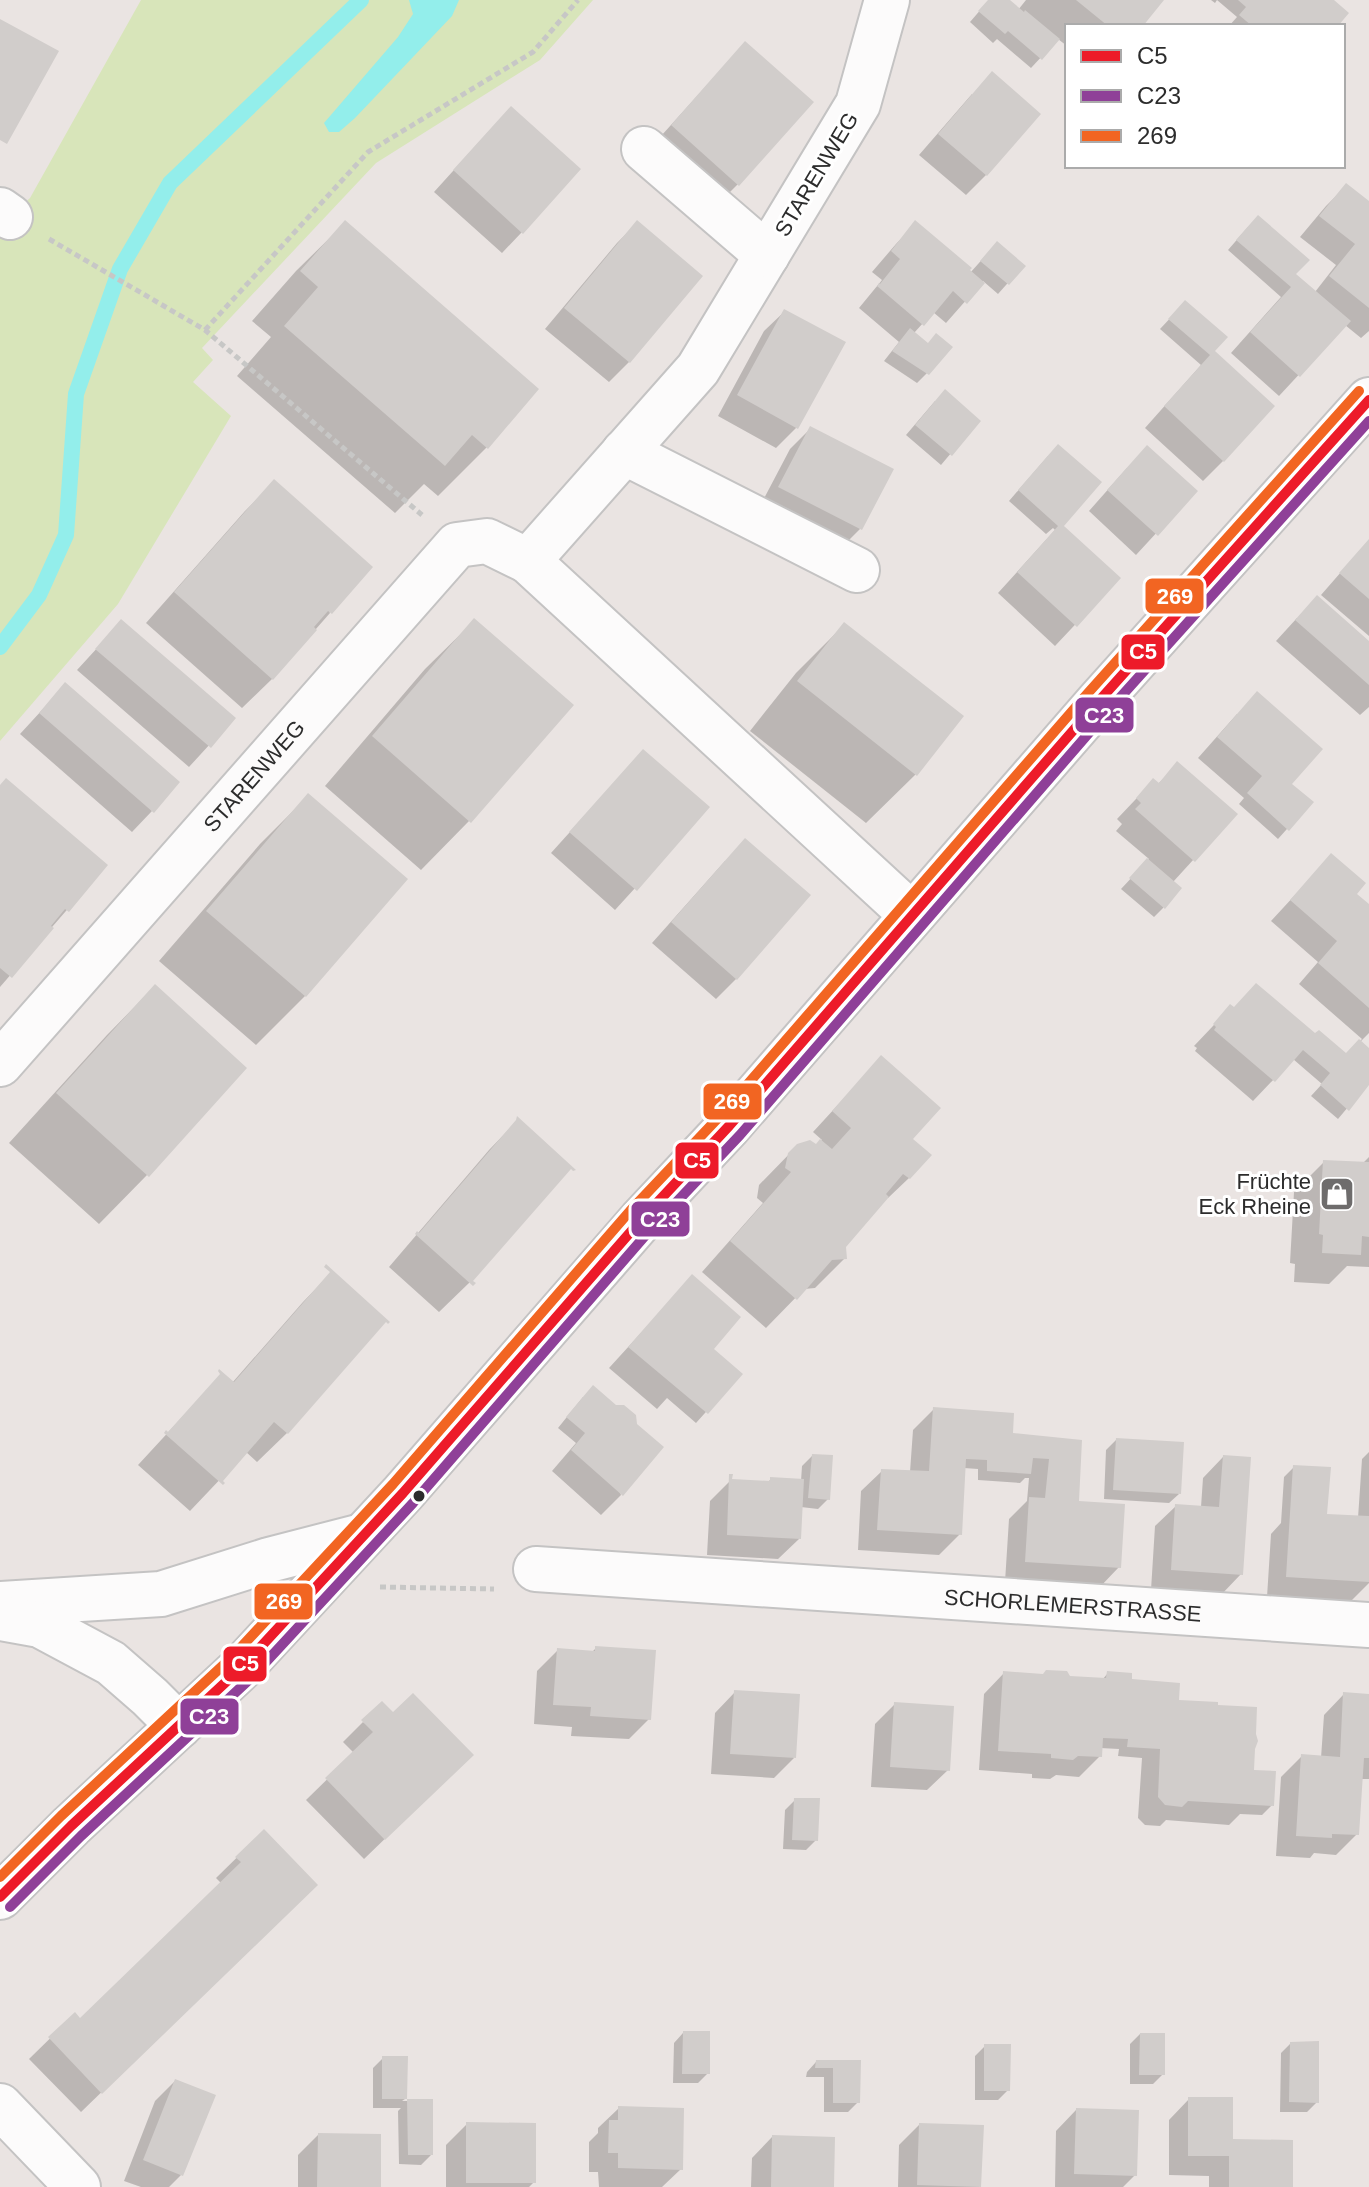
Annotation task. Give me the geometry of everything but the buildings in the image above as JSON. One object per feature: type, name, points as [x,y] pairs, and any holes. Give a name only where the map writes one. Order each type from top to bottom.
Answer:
[{"type":"street","name":"STARENWEG","points":[[528,561],[698,369],[858,104],[887,0]]},
{"type":"street","name":"STARENWEG","points":[[644,149],[767,255]]},
{"type":"street","points":[[0,1897],[71,1826],[242,1667],[403,1493],[641,1220],[729,1126],[1098,702],[1369,400]]},
{"type":"street","points":[[624,452],[857,570]]},
{"type":"street","points":[[457,545],[487,541],[528,561],[912,915]]},
{"type":"street","name":"STARENWEG","points":[[0,1064],[457,545]]},
{"type":"street","points":[[0,1604],[161,1594],[269,1560],[362,1536]]},
{"type":"street","name":"SCHORLEMERSTRASSE","points":[[536,1569],[1369,1625]]},
{"type":"street","points":[[0,1618],[40,1625],[111,1663],[179,1726]]},
{"type":"street","points":[[0,2106],[78,2187]]},
{"type":"path","points":[[205,330],[368,152],[533,52],[578,0]]},
{"type":"path","points":[[18,221],[205,330],[457,545]]},
{"type":"path","points":[[317,1586],[511,1589],[536,1569]]},
{"type":"green space","points":[[141,0],[593,0],[540,60],[376,163],[202,348],[213,360],[193,382],[231,416],[118,604],[0,741],[0,226],[30,198]]},
{"type":"water","points":[[409,0],[459,0],[452,16],[355,118],[339,132],[329,132],[324,123],[398,37],[413,14]]},
{"type":"waterway","points":[[0,647],[39,595],[66,535],[76,394],[120,269],[170,183],[361,0]]},
{"type":"transit line","name":"269","points":[[0,1877],[232,1657],[393,1484],[630,1211],[719,1117],[1088,693],[1359,391]]},
{"type":"transit line","name":"C5","points":[[0,1897],[71,1826],[242,1667],[403,1493],[641,1220],[729,1126],[1098,702],[1369,400]]},
{"type":"transit line","name":"C23","points":[[10,1907],[81,1836],[252,1677],[413,1503],[651,1229],[740,1135],[1108,711],[1369,421]]},
{"type":"place","name":"Früchte Eck Rheine","points":[[1337,1194]]}]
